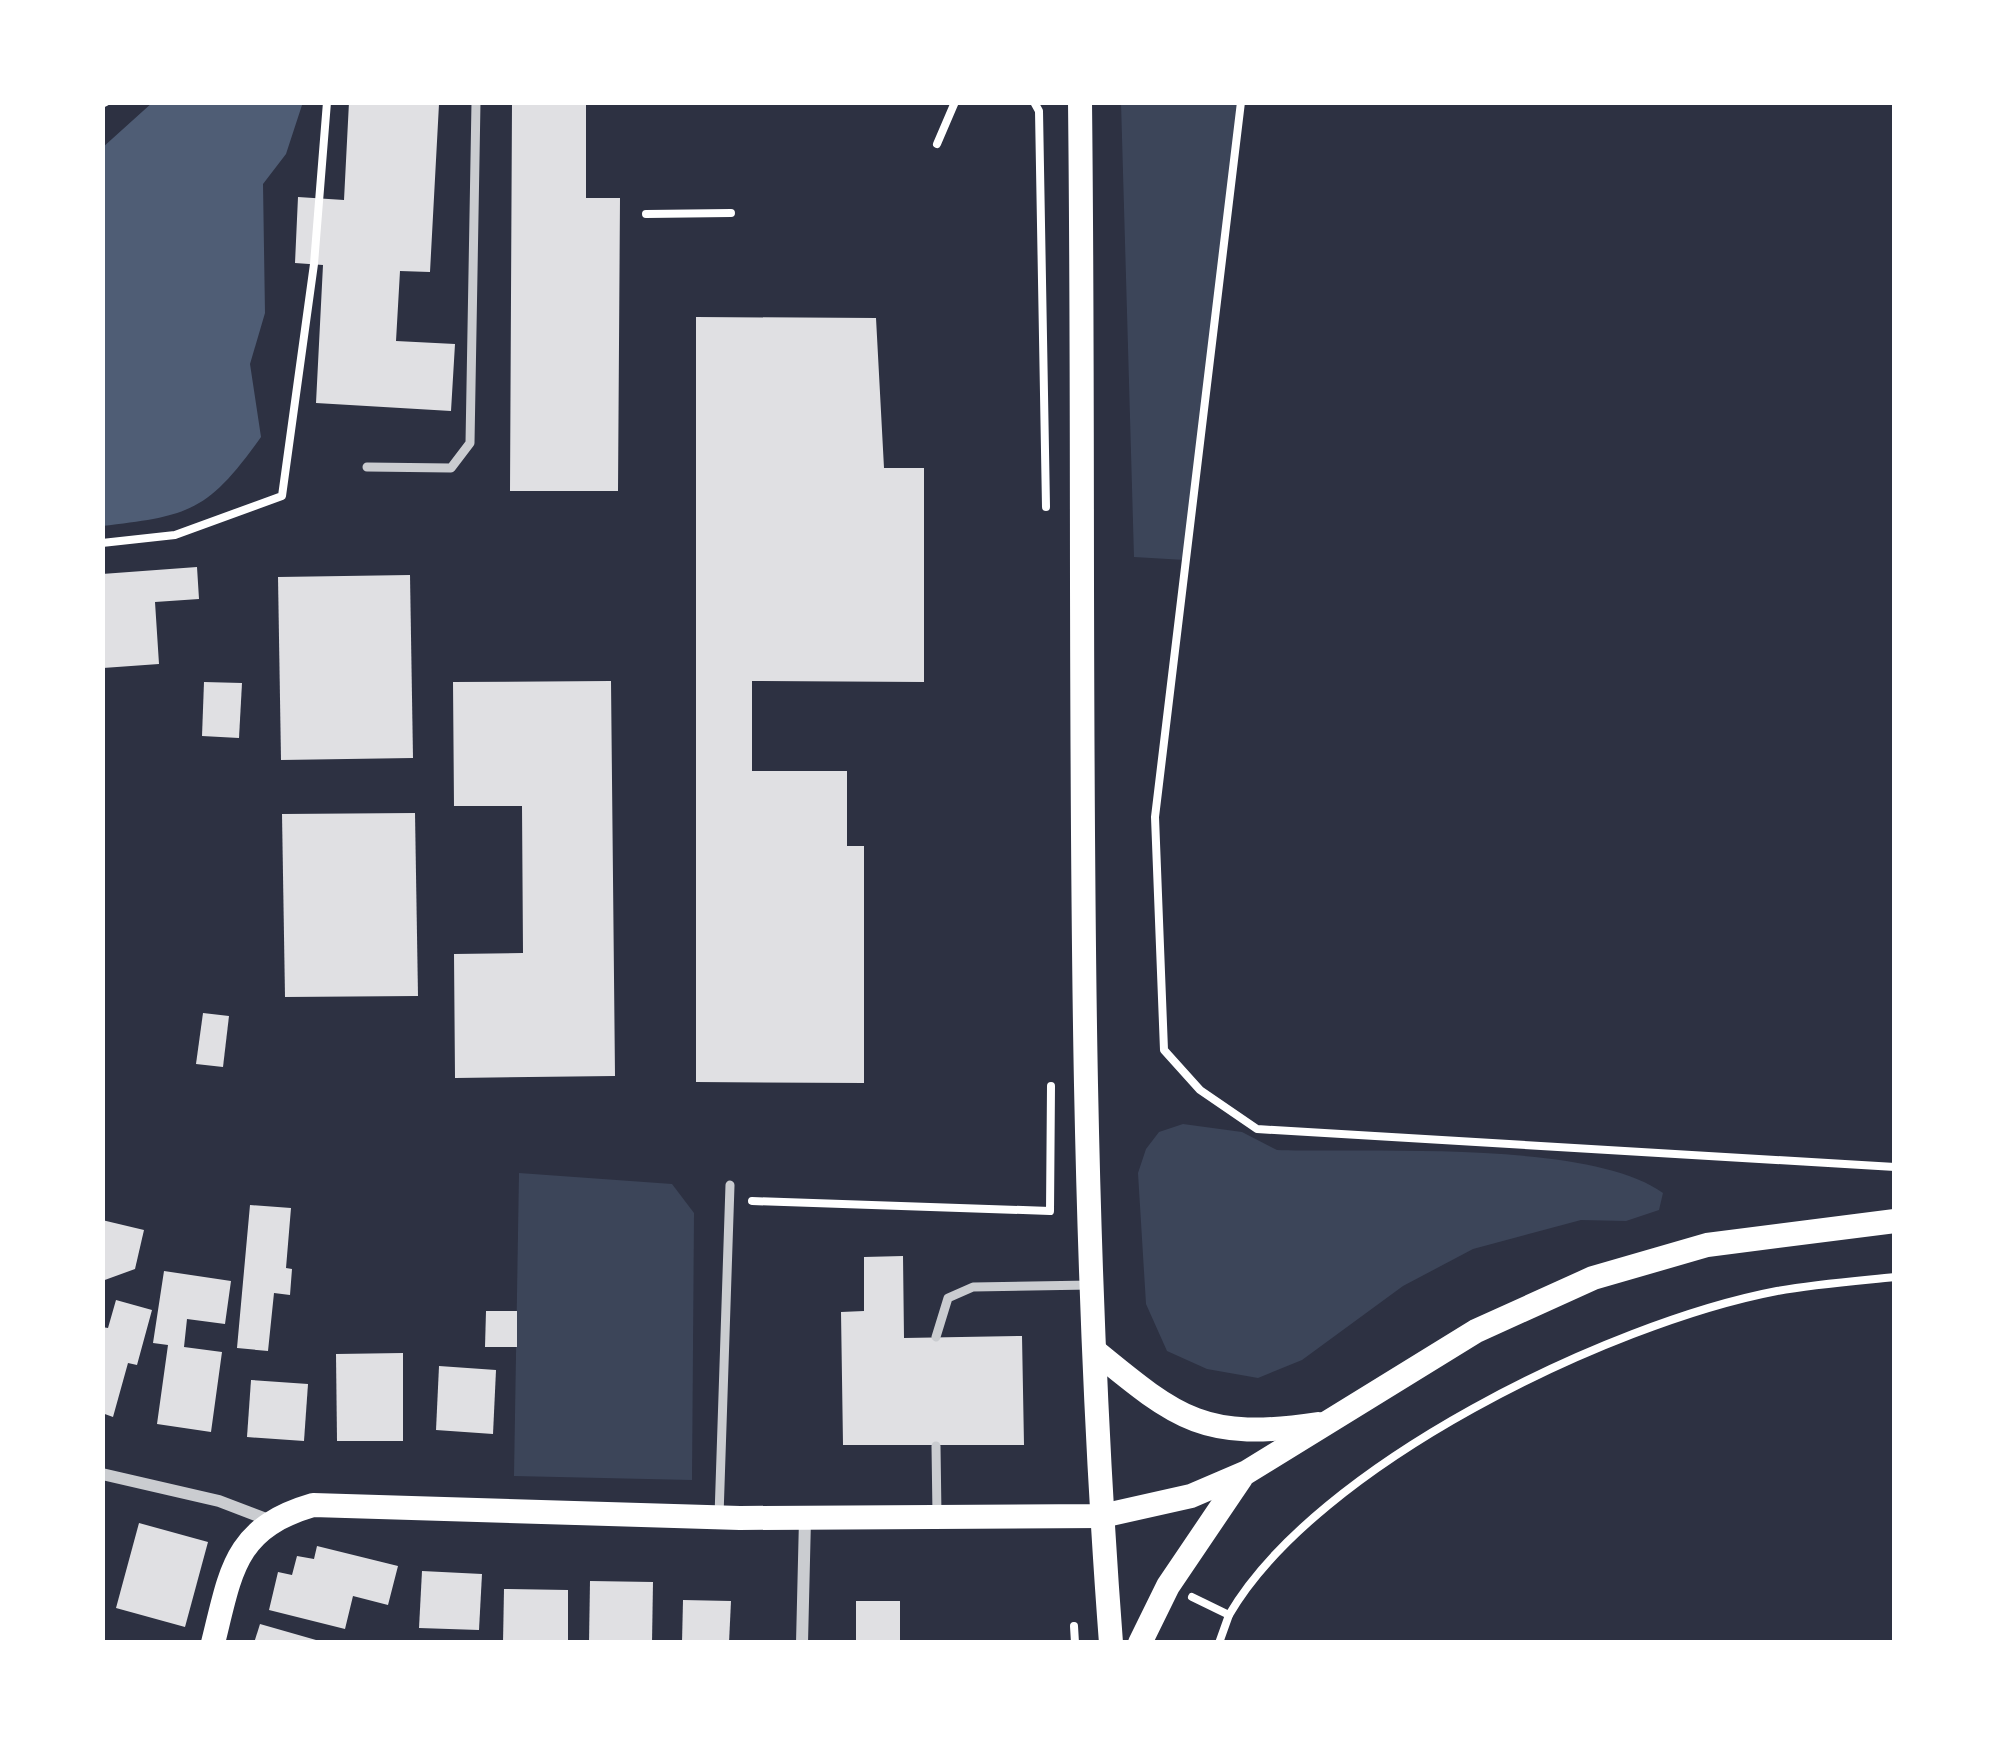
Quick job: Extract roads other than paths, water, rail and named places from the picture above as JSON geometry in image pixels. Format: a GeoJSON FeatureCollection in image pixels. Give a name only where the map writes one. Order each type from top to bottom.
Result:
{"type":"FeatureCollection","features":[{"type":"Feature","properties":{"kind":"main road"},"geometry":{"type":"LineString","coordinates":[[1080,102],[1093,1286],[1111,1643]]}},
{"type":"Feature","properties":{"kind":"main road"},"geometry":{"type":"LineString","coordinates":[[213,1643],[238,1558],[249,1537],[269,1520],[313,1505],[719,1517],[1102,1516],[1191,1496],[1246,1472],[1476,1331],[1593,1278],[1707,1245],[1895,1221]]}},
{"type":"Feature","properties":{"kind":"main road"},"geometry":{"type":"LineString","coordinates":[[1095,1351],[1157,1402],[1214,1428],[1250,1432],[1332,1422]]}},
{"type":"Feature","properties":{"kind":"main road"},"geometry":{"type":"LineString","coordinates":[[1140,1643],[1199,1536],[1246,1472]]}},
{"type":"Feature","properties":{"kind":"street"},"geometry":{"type":"LineString","coordinates":[[102,1474],[219,1501],[269,1520]]}},
{"type":"Feature","properties":{"kind":"street"},"geometry":{"type":"LineString","coordinates":[[802,1643],[805,1517]]}},
{"type":"Feature","properties":{"kind":"lane"},"geometry":{"type":"LineString","coordinates":[[368,467],[451,468],[470,442],[476,102]]}},
{"type":"Feature","properties":{"kind":"lane"},"geometry":{"type":"LineString","coordinates":[[719,1517],[730,1185]]}},
{"type":"Feature","properties":{"kind":"lane"},"geometry":{"type":"LineString","coordinates":[[936,1337],[948,1298],[973,1287],[1093,1286]]}},
{"type":"Feature","properties":{"kind":"lane"},"geometry":{"type":"LineString","coordinates":[[936,1446],[938,1520]]}}]}
